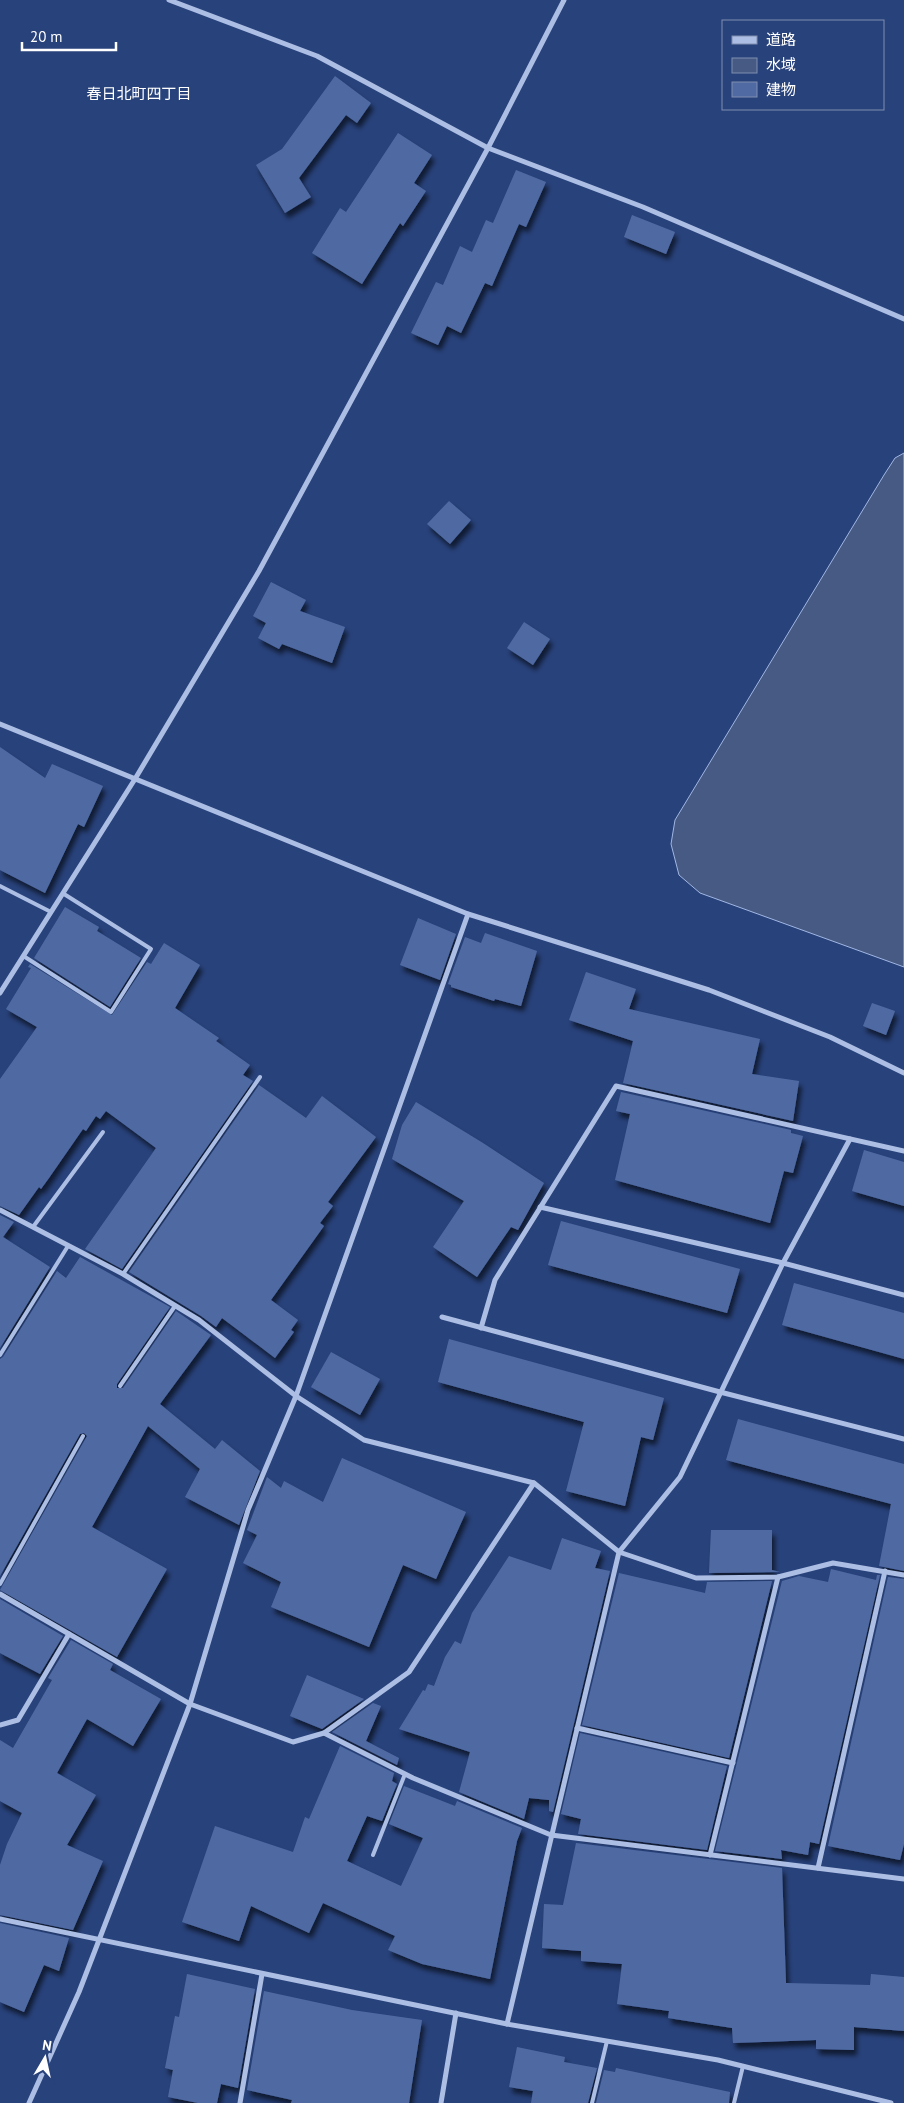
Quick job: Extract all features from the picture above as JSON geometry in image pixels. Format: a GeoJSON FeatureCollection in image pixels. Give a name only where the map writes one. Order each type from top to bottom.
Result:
{"type":"FeatureCollection","features":[{"type":"Feature","properties":{"kind":"street"},"geometry":{"type":"LineString","coordinates":[[169,0],[317,56],[488,148],[643,207],[904,319]]}},
{"type":"Feature","properties":{"kind":"street"},"geometry":{"type":"LineString","coordinates":[[0,993],[25,957],[51,912],[135,779],[259,571],[488,148],[564,0]]}},
{"type":"Feature","properties":{"kind":"street"},"geometry":{"type":"LineString","coordinates":[[0,724],[468,914],[709,990],[830,1037],[904,1073]]}},
{"type":"Feature","properties":{"kind":"street"},"geometry":{"type":"LineString","coordinates":[[29,2103],[79,1992],[98,1938],[190,1704],[248,1510],[296,1396],[468,914]]}},
{"type":"Feature","properties":{"kind":"street"},"geometry":{"type":"LineString","coordinates":[[480,1328],[495,1280],[616,1086],[904,1151]]}},
{"type":"Feature","properties":{"kind":"street"},"geometry":{"type":"LineString","coordinates":[[507,2024],[619,1552],[680,1477],[783,1263],[850,1139]]}},
{"type":"Feature","properties":{"kind":"street"},"geometry":{"type":"LineString","coordinates":[[540,1207],[783,1263],[904,1295]]}},
{"type":"Feature","properties":{"kind":"street"},"geometry":{"type":"LineString","coordinates":[[0,1210],[123,1274],[199,1320],[296,1396],[364,1440],[534,1483],[619,1552],[696,1578],[778,1577],[833,1563],[904,1575]]}},
{"type":"Feature","properties":{"kind":"street"},"geometry":{"type":"LineString","coordinates":[[442,1317],[720,1392],[904,1439]]}},
{"type":"Feature","properties":{"kind":"street"},"geometry":{"type":"LineString","coordinates":[[0,1594],[190,1704],[293,1742],[324,1733],[409,1672],[534,1483]]}},
{"type":"Feature","properties":{"kind":"street"},"geometry":{"type":"LineString","coordinates":[[818,1868],[885,1571]]}},
{"type":"Feature","properties":{"kind":"street"},"geometry":{"type":"LineString","coordinates":[[710,1855],[778,1577]]}},
{"type":"Feature","properties":{"kind":"street"},"geometry":{"type":"LineString","coordinates":[[0,1725],[18,1720],[69,1634]]}},
{"type":"Feature","properties":{"kind":"street"},"geometry":{"type":"LineString","coordinates":[[577,1728],[733,1763]]}},
{"type":"Feature","properties":{"kind":"street"},"geometry":{"type":"LineString","coordinates":[[324,1733],[405,1774],[551,1835],[904,1879]]}},
{"type":"Feature","properties":{"kind":"street"},"geometry":{"type":"LineString","coordinates":[[0,1919],[507,2024],[743,2066],[891,2103]]}},
{"type":"Feature","properties":{"kind":"street"},"geometry":{"type":"LineString","coordinates":[[240,2103],[262,1974]]}},
{"type":"Feature","properties":{"kind":"street"},"geometry":{"type":"LineString","coordinates":[[441,2103],[456,2013]]}},
{"type":"Feature","properties":{"kind":"lane"},"geometry":{"type":"LineString","coordinates":[[0,886],[51,912]]}},
{"type":"Feature","properties":{"kind":"lane"},"geometry":{"type":"LineString","coordinates":[[25,957],[111,1012],[151,949],[64,894]]}},
{"type":"Feature","properties":{"kind":"lane"},"geometry":{"type":"LineString","coordinates":[[123,1274],[260,1077]]}},
{"type":"Feature","properties":{"kind":"lane"},"geometry":{"type":"LineString","coordinates":[[33,1227],[102,1132]]}},
{"type":"Feature","properties":{"kind":"lane"},"geometry":{"type":"LineString","coordinates":[[0,1355],[68,1246]]}},
{"type":"Feature","properties":{"kind":"lane"},"geometry":{"type":"LineString","coordinates":[[120,1386],[175,1306]]}},
{"type":"Feature","properties":{"kind":"lane"},"geometry":{"type":"LineString","coordinates":[[0,1584],[83,1436]]}},
{"type":"Feature","properties":{"kind":"lane"},"geometry":{"type":"LineString","coordinates":[[373,1855],[405,1774]]}},
{"type":"Feature","properties":{"kind":"lane"},"geometry":{"type":"LineString","coordinates":[[592,2103],[607,2041]]}},
{"type":"Feature","properties":{"kind":"lane"},"geometry":{"type":"LineString","coordinates":[[734,2103],[743,2066]]}},
{"type":"Feature","properties":{"kind":"water"},"geometry":{"type":"Polygon","coordinates":[[[904,453],[904,967],[700,893],[679,875],[671,844],[675,820],[884,475],[895,458],[904,453]]]}},
{"type":"Feature","properties":{"kind":"building"},"geometry":{"type":"Polygon","coordinates":[[[335,76],[371,103],[357,123],[346,115],[299,178],[311,197],[285,213],[256,165],[282,149],[335,76]]]}},
{"type":"Feature","properties":{"kind":"building"},"geometry":{"type":"Polygon","coordinates":[[[398,133],[432,155],[414,183],[426,191],[403,226],[400,223],[362,284],[312,253],[340,208],[346,212],[398,133]]]}},
{"type":"Feature","properties":{"kind":"building"},"geometry":{"type":"Polygon","coordinates":[[[516,170],[546,182],[526,227],[519,224],[492,286],[485,283],[461,333],[447,326],[438,345],[411,333],[436,282],[443,285],[460,246],[472,252],[486,220],[493,223],[516,170]]]}},
{"type":"Feature","properties":{"kind":"building"},"geometry":{"type":"Polygon","coordinates":[[[632,215],[675,232],[666,254],[624,237],[632,215]]]}},
{"type":"Feature","properties":{"kind":"building"},"geometry":{"type":"Polygon","coordinates":[[[449,501],[471,520],[450,544],[427,524],[449,501]]]}},
{"type":"Feature","properties":{"kind":"building"},"geometry":{"type":"Polygon","coordinates":[[[271,582],[306,600],[300,611],[345,627],[332,663],[282,644],[279,649],[258,638],[266,623],[253,616],[271,582]]]}},
{"type":"Feature","properties":{"kind":"building"},"geometry":{"type":"Polygon","coordinates":[[[524,622],[550,639],[533,665],[507,648],[524,622]]]}},
{"type":"Feature","properties":{"kind":"building"},"geometry":{"type":"Polygon","coordinates":[[[0,747],[45,778],[52,764],[103,786],[84,827],[78,824],[45,893],[0,870],[0,747]]]}},
{"type":"Feature","properties":{"kind":"building"},"geometry":{"type":"Polygon","coordinates":[[[65,907],[99,927],[97,931],[141,958],[110,1007],[34,958],[65,907]]]}},
{"type":"Feature","properties":{"kind":"building"},"geometry":{"type":"Polygon","coordinates":[[[418,918],[456,934],[440,980],[400,965],[418,918]]]}},
{"type":"Feature","properties":{"kind":"building"},"geometry":{"type":"Polygon","coordinates":[[[485,933],[537,951],[521,1006],[495,999],[494,1001],[451,987],[448,984],[465,937],[481,943],[485,933]]]}},
{"type":"Feature","properties":{"kind":"building"},"geometry":{"type":"Polygon","coordinates":[[[164,943],[200,965],[175,1008],[219,1038],[216,1041],[250,1065],[243,1075],[253,1081],[122,1269],[85,1249],[156,1148],[106,1111],[100,1119],[96,1116],[86,1131],[83,1129],[41,1189],[39,1187],[19,1215],[0,1206],[0,1079],[37,1027],[6,1009],[31,968],[28,967],[30,964],[112,1015],[147,962],[151,964],[164,943]]]}},
{"type":"Feature","properties":{"kind":"building"},"geometry":{"type":"Polygon","coordinates":[[[586,972],[636,989],[629,1009],[760,1039],[752,1074],[799,1081],[793,1121],[623,1083],[633,1041],[569,1020],[586,972]]]}},
{"type":"Feature","properties":{"kind":"building"},"geometry":{"type":"Polygon","coordinates":[[[872,1003],[895,1011],[886,1035],[863,1026],[872,1003]]]}},
{"type":"Feature","properties":{"kind":"building"},"geometry":{"type":"Polygon","coordinates":[[[259,1085],[306,1118],[322,1096],[376,1137],[328,1202],[333,1206],[320,1223],[324,1226],[271,1300],[298,1320],[291,1330],[294,1332],[275,1358],[222,1318],[216,1327],[129,1272],[259,1085]]]}},
{"type":"Feature","properties":{"kind":"building"},"geometry":{"type":"Polygon","coordinates":[[[621,1092],[791,1130],[791,1133],[803,1136],[793,1173],[784,1171],[770,1223],[615,1180],[630,1114],[616,1111],[621,1092]]]}},
{"type":"Feature","properties":{"kind":"building"},"geometry":{"type":"Polygon","coordinates":[[[416,1102],[544,1183],[518,1230],[511,1227],[477,1277],[433,1247],[464,1201],[392,1159],[402,1125],[416,1102]]]}},
{"type":"Feature","properties":{"kind":"building"},"geometry":{"type":"Polygon","coordinates":[[[864,1150],[904,1162],[904,1206],[852,1191],[864,1150]]]}},
{"type":"Feature","properties":{"kind":"building"},"geometry":{"type":"Polygon","coordinates":[[[0,1215],[14,1222],[3,1237],[50,1267],[0,1348],[0,1215]]]}},
{"type":"Feature","properties":{"kind":"building"},"geometry":{"type":"Polygon","coordinates":[[[561,1221],[740,1269],[727,1313],[548,1265],[561,1221]]]}},
{"type":"Feature","properties":{"kind":"building"},"geometry":{"type":"Polygon","coordinates":[[[80,1257],[170,1307],[117,1384],[117,1388],[123,1388],[176,1311],[211,1335],[160,1404],[215,1449],[222,1440],[260,1471],[239,1525],[185,1497],[200,1469],[148,1426],[92,1527],[167,1569],[117,1657],[0,1590],[87,1436],[84,1433],[80,1434],[0,1576],[0,1359],[57,1271],[66,1278],[80,1257]]]}},
{"type":"Feature","properties":{"kind":"building"},"geometry":{"type":"Polygon","coordinates":[[[794,1283],[904,1313],[904,1359],[782,1325],[794,1283]]]}},
{"type":"Feature","properties":{"kind":"building"},"geometry":{"type":"Polygon","coordinates":[[[449,1339],[664,1398],[653,1440],[641,1437],[625,1506],[566,1491],[584,1422],[438,1382],[449,1339]]]}},
{"type":"Feature","properties":{"kind":"building"},"geometry":{"type":"Polygon","coordinates":[[[331,1352],[380,1379],[360,1415],[311,1387],[331,1352]]]}},
{"type":"Feature","properties":{"kind":"building"},"geometry":{"type":"Polygon","coordinates":[[[738,1419],[904,1464],[904,1571],[879,1566],[891,1504],[726,1460],[738,1419]]]}},
{"type":"Feature","properties":{"kind":"building"},"geometry":{"type":"Polygon","coordinates":[[[342,1458],[466,1512],[436,1579],[403,1565],[369,1647],[271,1607],[281,1582],[243,1563],[257,1535],[247,1530],[267,1477],[281,1488],[284,1481],[323,1502],[342,1458]]]}},
{"type":"Feature","properties":{"kind":"building"},"geometry":{"type":"Polygon","coordinates":[[[711,1530],[772,1530],[772,1570],[780,1572],[709,1573],[711,1530]]]}},
{"type":"Feature","properties":{"kind":"building"},"geometry":{"type":"Polygon","coordinates":[[[562,1538],[601,1551],[595,1568],[610,1571],[553,1812],[549,1811],[549,1800],[529,1798],[524,1819],[459,1792],[470,1752],[399,1729],[423,1690],[425,1691],[428,1684],[434,1686],[445,1657],[455,1641],[461,1644],[472,1613],[509,1556],[551,1570],[562,1538]]]}},
{"type":"Feature","properties":{"kind":"building"},"geometry":{"type":"Polygon","coordinates":[[[831,1569],[876,1580],[877,1575],[880,1575],[819,1844],[810,1842],[808,1855],[781,1850],[782,1859],[715,1851],[782,1581],[799,1576],[828,1582],[831,1569]]]}},
{"type":"Feature","properties":{"kind":"building"},"geometry":{"type":"Polygon","coordinates":[[[619,1573],[705,1593],[707,1582],[772,1581],[729,1758],[582,1725],[619,1573]]]}},
{"type":"Feature","properties":{"kind":"building"},"geometry":{"type":"Polygon","coordinates":[[[888,1577],[904,1579],[904,1844],[900,1860],[828,1846],[888,1577]]]}},
{"type":"Feature","properties":{"kind":"building"},"geometry":{"type":"Polygon","coordinates":[[[0,1599],[63,1636],[40,1674],[0,1653],[0,1599]]]}},
{"type":"Feature","properties":{"kind":"building"},"geometry":{"type":"Polygon","coordinates":[[[71,1640],[113,1664],[110,1670],[161,1699],[133,1746],[87,1719],[57,1773],[96,1795],[67,1845],[103,1861],[73,1930],[0,1915],[0,1865],[7,1844],[22,1813],[0,1801],[0,1740],[13,1748],[52,1680],[48,1678],[71,1640]]]}},
{"type":"Feature","properties":{"kind":"building"},"geometry":{"type":"Polygon","coordinates":[[[307,1675],[364,1699],[322,1729],[290,1716],[307,1675]]]}},
{"type":"Feature","properties":{"kind":"building"},"geometry":{"type":"Polygon","coordinates":[[[373,1703],[381,1706],[366,1741],[399,1758],[397,1765],[332,1732],[373,1703]]]}},
{"type":"Feature","properties":{"kind":"building"},"geometry":{"type":"Polygon","coordinates":[[[580,1733],[727,1766],[707,1850],[578,1834],[581,1819],[561,1814],[580,1733]]]}},
{"type":"Feature","properties":{"kind":"building"},"geometry":{"type":"Polygon","coordinates":[[[340,1746],[394,1773],[392,1781],[397,1784],[382,1821],[367,1816],[347,1861],[401,1886],[423,1838],[389,1824],[404,1786],[455,1806],[457,1801],[522,1828],[517,1841],[490,1979],[422,1964],[388,1950],[395,1936],[323,1903],[309,1933],[251,1906],[239,1941],[182,1922],[215,1826],[293,1852],[305,1817],[309,1819],[340,1746]]]}},
{"type":"Feature","properties":{"kind":"building"},"geometry":{"type":"Polygon","coordinates":[[[576,1843],[782,1868],[786,1983],[870,1985],[871,1974],[904,1977],[904,2031],[854,2027],[854,2050],[816,2049],[816,2040],[733,2043],[732,2028],[668,2018],[669,2011],[617,2004],[622,1964],[581,1961],[581,1951],[542,1948],[544,1904],[563,1905],[576,1843]]]}},
{"type":"Feature","properties":{"kind":"building"},"geometry":{"type":"Polygon","coordinates":[[[0,1923],[69,1938],[59,1971],[44,1965],[24,2012],[0,2002],[0,1923]]]}},
{"type":"Feature","properties":{"kind":"building"},"geometry":{"type":"Polygon","coordinates":[[[187,1974],[255,1989],[238,2088],[221,2084],[217,2103],[198,2103],[168,2097],[173,2070],[165,2068],[175,2016],[179,2017],[187,1974]]]}},
{"type":"Feature","properties":{"kind":"building"},"geometry":{"type":"Polygon","coordinates":[[[264,1991],[352,2010],[422,2020],[409,2103],[291,2103],[292,2100],[247,2090],[264,1991]]]}},
{"type":"Feature","properties":{"kind":"building"},"geometry":{"type":"Polygon","coordinates":[[[517,2047],[565,2057],[564,2062],[597,2068],[588,2103],[531,2103],[533,2091],[509,2087],[517,2047]]]}},
{"type":"Feature","properties":{"kind":"building"},"geometry":{"type":"Polygon","coordinates":[[[616,2068],[730,2092],[729,2103],[596,2103],[604,2070],[615,2072],[616,2068]]]}},
{"type":"Feature","properties":{"kind":"district","name":"春日北町四丁目"},"geometry":{"type":"Point","coordinates":[139,94]}}]}
